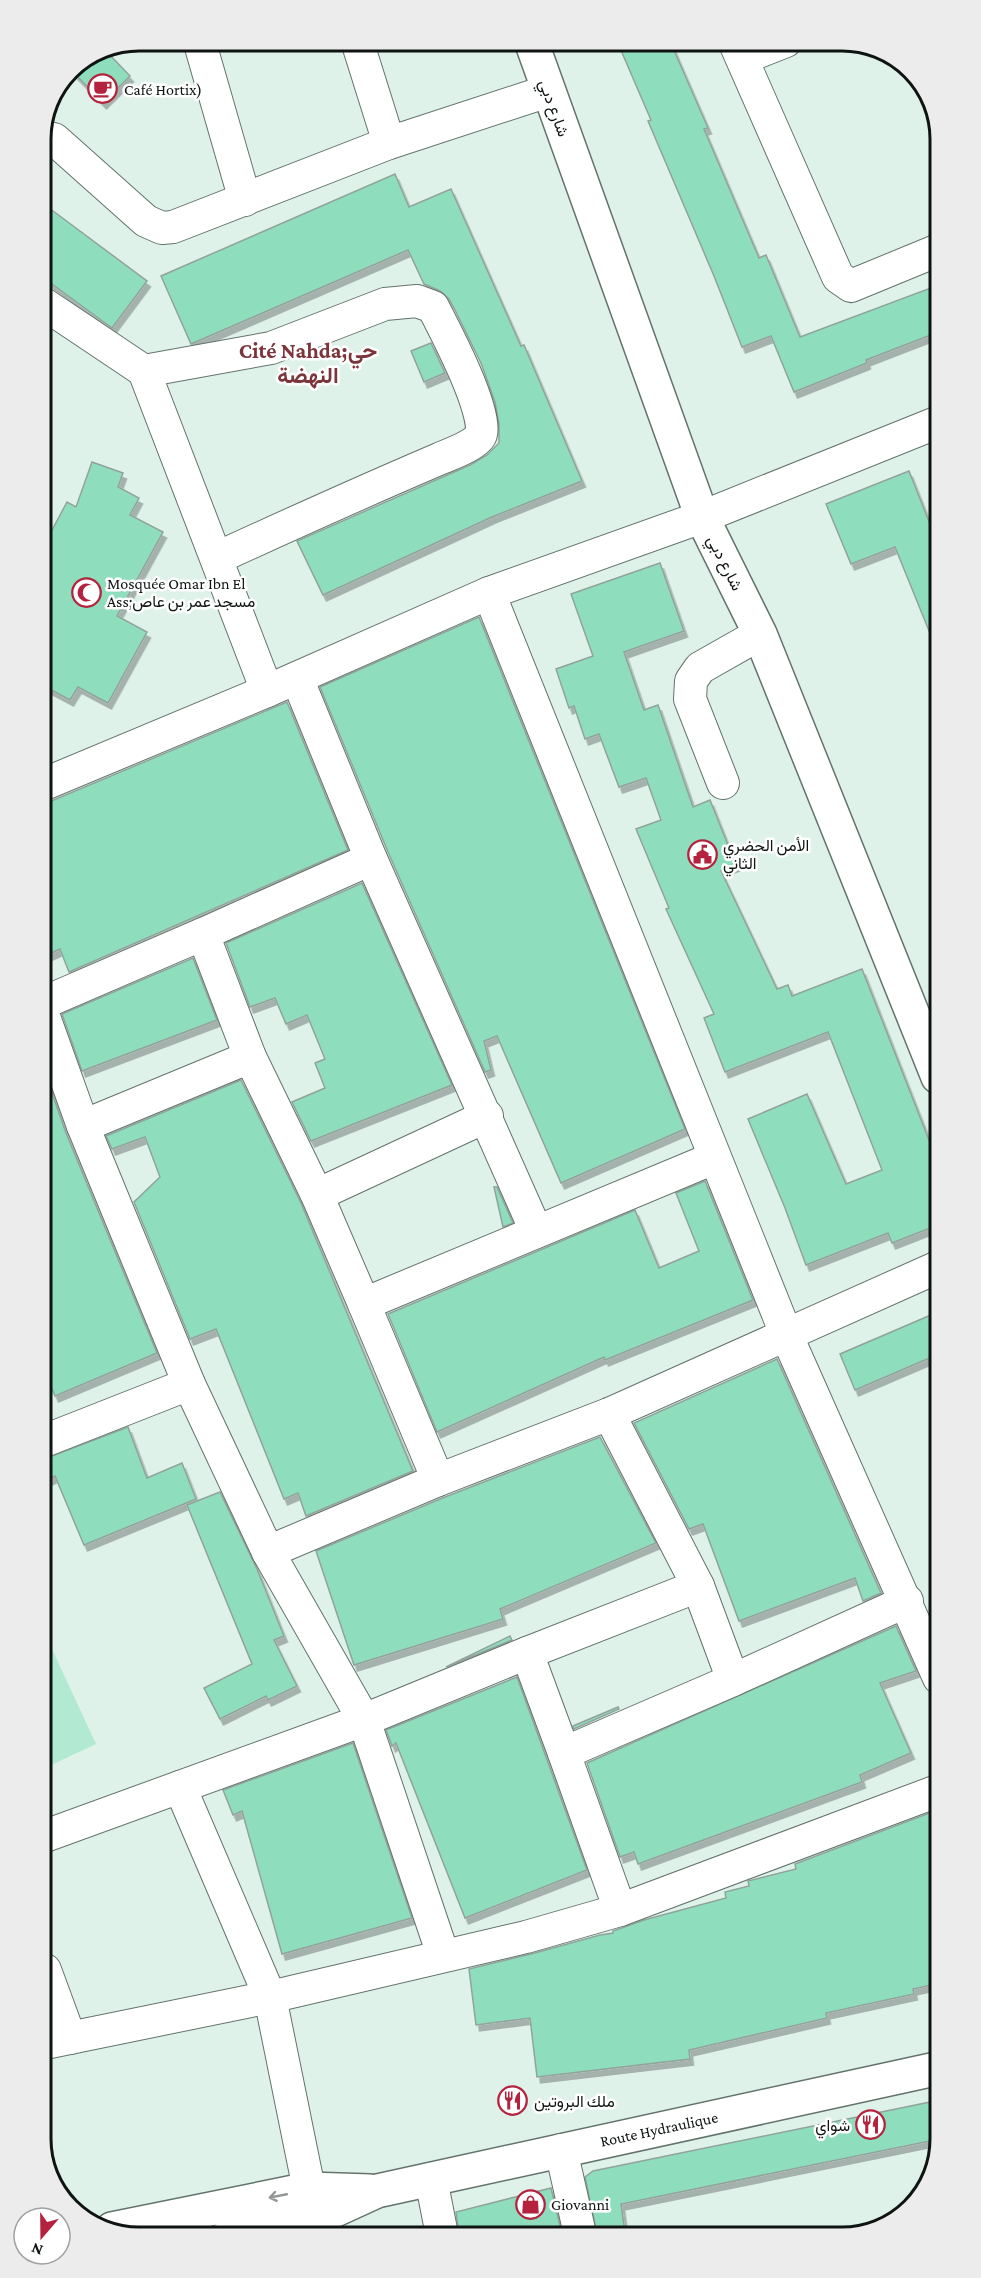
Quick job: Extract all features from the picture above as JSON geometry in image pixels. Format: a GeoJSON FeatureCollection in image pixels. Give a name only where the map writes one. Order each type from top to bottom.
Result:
{"type":"FeatureCollection","features":[{"type":"Feature","properties":{"kind":"main road","name":"شارع دبي"},"geometry":{"type":"LineString","coordinates":[[534,51],[702,517],[760,634],[930,1057]]}},
{"type":"Feature","properties":{"kind":"main road","name":"Route Hydraulique"},"geometry":{"type":"LineString","coordinates":[[316,2214],[377,2191],[930,2070]]}},
{"type":"Feature","properties":{"kind":"main road"},"geometry":{"type":"LineString","coordinates":[[139,2227],[316,2214]]}},
{"type":"Feature","properties":{"kind":"main road"},"geometry":{"type":"LineString","coordinates":[[266,2227],[316,2214]]}},
{"type":"Feature","properties":{"kind":"street"},"geometry":{"type":"LineString","coordinates":[[202,51],[245,200]]}},
{"type":"Feature","properties":{"kind":"street"},"geometry":{"type":"LineString","coordinates":[[360,51],[389,143]]}},
{"type":"Feature","properties":{"kind":"street"},"geometry":{"type":"LineString","coordinates":[[739,51],[838,277],[851,286],[930,253]]}},
{"type":"Feature","properties":{"kind":"street"},"geometry":{"type":"LineString","coordinates":[[51,138],[146,221],[162,228],[173,227],[389,143],[548,91]]}},
{"type":"Feature","properties":{"kind":"street"},"geometry":{"type":"LineString","coordinates":[[144,371],[271,348],[385,304],[417,301],[434,307],[471,390],[481,418],[480,438],[459,451],[342,500],[217,558]]}},
{"type":"Feature","properties":{"kind":"street"},"geometry":{"type":"LineString","coordinates":[[51,310],[144,371],[267,691]]}},
{"type":"Feature","properties":{"kind":"street"},"geometry":{"type":"LineString","coordinates":[[51,780],[267,691],[489,593],[702,517],[930,425]]}},
{"type":"Feature","properties":{"kind":"street"},"geometry":{"type":"LineString","coordinates":[[489,593],[786,1334],[930,1657]]}},
{"type":"Feature","properties":{"kind":"street"},"geometry":{"type":"LineString","coordinates":[[723,783],[690,699],[691,681],[700,668],[760,634]]}},
{"type":"Feature","properties":{"kind":"street"},"geometry":{"type":"LineString","coordinates":[[297,678],[371,859],[487,1116],[536,1231]]}},
{"type":"Feature","properties":{"kind":"street"},"geometry":{"type":"LineString","coordinates":[[51,1000],[371,859]]}},
{"type":"Feature","properties":{"kind":"street"},"geometry":{"type":"LineString","coordinates":[[204,933],[250,1057],[317,1195],[438,1480]]}},
{"type":"Feature","properties":{"kind":"street"},"geometry":{"type":"LineString","coordinates":[[51,1036],[83,1126],[189,1383],[268,1552],[364,1720],[444,1955]]}},
{"type":"Feature","properties":{"kind":"street"},"geometry":{"type":"LineString","coordinates":[[83,1126],[250,1057]]}},
{"type":"Feature","properties":{"kind":"street"},"geometry":{"type":"LineString","coordinates":[[317,1195],[487,1116]]}},
{"type":"Feature","properties":{"kind":"street"},"geometry":{"type":"LineString","coordinates":[[364,1304],[714,1158]]}},
{"type":"Feature","properties":{"kind":"street"},"geometry":{"type":"LineString","coordinates":[[268,1552],[438,1480],[609,1413],[930,1271]]}},
{"type":"Feature","properties":{"kind":"street"},"geometry":{"type":"LineString","coordinates":[[51,1438],[189,1383]]}},
{"type":"Feature","properties":{"kind":"street"},"geometry":{"type":"LineString","coordinates":[[609,1413],[698,1587],[733,1680]]}},
{"type":"Feature","properties":{"kind":"street"},"geometry":{"type":"LineString","coordinates":[[51,1834],[364,1720],[527,1653],[698,1587]]}},
{"type":"Feature","properties":{"kind":"street"},"geometry":{"type":"LineString","coordinates":[[564,1753],[907,1602]]}},
{"type":"Feature","properties":{"kind":"street"},"geometry":{"type":"LineString","coordinates":[[527,1653],[620,1910]]}},
{"type":"Feature","properties":{"kind":"street"},"geometry":{"type":"LineString","coordinates":[[180,1787],[270,1997],[316,2214]]}},
{"type":"Feature","properties":{"kind":"street"},"geometry":{"type":"LineString","coordinates":[[51,2005],[57,2040],[270,1997],[526,1936],[620,1910],[930,1794]]}},
{"type":"Feature","properties":{"kind":"street"},"geometry":{"type":"LineString","coordinates":[[561,2151],[578,2227]]}},
{"type":"Feature","properties":{"kind":"street"},"geometry":{"type":"LineString","coordinates":[[431,2179],[440,2227]]}},
{"type":"Feature","properties":{"kind":"green space"},"geometry":{"type":"Polygon","coordinates":[[[51,1647],[96,1744],[51,1765],[51,1647]]]}},
{"type":"Feature","properties":{"kind":"building"},"geometry":{"type":"Polygon","coordinates":[[[621,51],[674,51],[708,128],[704,129],[759,258],[766,255],[800,337],[930,288],[930,335],[866,360],[867,363],[794,392],[771,336],[742,347],[648,121],[651,120],[621,51]]]}},
{"type":"Feature","properties":{"kind":"building","name":"Café Hortix)"},"geometry":{"type":"Polygon","coordinates":[[[111,56],[130,76],[103,103],[77,77],[95,63],[111,56]]]}},
{"type":"Feature","properties":{"kind":"building"},"geometry":{"type":"Polygon","coordinates":[[[395,174],[409,207],[451,189],[521,346],[524,345],[582,481],[492,517],[323,595],[297,541],[470,465],[487,455],[499,443],[499,424],[495,402],[481,363],[455,310],[449,299],[440,291],[424,284],[408,250],[191,344],[161,276],[395,174]]]}},
{"type":"Feature","properties":{"kind":"building"},"geometry":{"type":"Polygon","coordinates":[[[51,209],[147,281],[112,328],[51,283],[51,209]]]}},
{"type":"Feature","properties":{"kind":"building"},"geometry":{"type":"Polygon","coordinates":[[[431,343],[445,373],[424,382],[411,351],[431,343]]]}},
{"type":"Feature","properties":{"kind":"building","name":"Mosquée Omar Ibn El Ass;مسجد عمر بن عاص"},"geometry":{"type":"Polygon","coordinates":[[[92,462],[123,473],[118,487],[139,498],[130,515],[163,532],[117,616],[147,632],[108,703],[78,687],[70,700],[51,690],[51,532],[67,502],[76,507],[92,462]]]}},
{"type":"Feature","properties":{"kind":"building"},"geometry":{"type":"Polygon","coordinates":[[[909,471],[930,524],[930,633],[895,547],[851,564],[826,504],[909,471]]]}},
{"type":"Feature","properties":{"kind":"building"},"geometry":{"type":"Polygon","coordinates":[[[660,563],[684,631],[624,652],[644,710],[658,705],[693,807],[710,800],[736,865],[721,871],[777,989],[788,985],[792,996],[862,969],[930,1143],[930,1228],[892,1243],[888,1233],[806,1265],[748,1119],[807,1094],[846,1184],[882,1170],[828,1032],[725,1072],[704,1018],[714,1014],[666,909],[669,908],[636,829],[661,820],[646,778],[619,787],[599,734],[585,739],[574,706],[569,708],[556,669],[593,656],[571,594],[660,563]]]}},
{"type":"Feature","properties":{"kind":"building"},"geometry":{"type":"Polygon","coordinates":[[[479,617],[685,1129],[561,1183],[497,1036],[484,1041],[491,1070],[485,1072],[388,852],[320,687],[479,617]]]}},
{"type":"Feature","properties":{"kind":"building"},"geometry":{"type":"Polygon","coordinates":[[[287,702],[348,850],[69,972],[60,949],[51,953],[51,801],[287,702]]]}},
{"type":"Feature","properties":{"kind":"building"},"geometry":{"type":"Polygon","coordinates":[[[362,883],[452,1085],[311,1141],[292,1102],[325,1088],[315,1063],[325,1059],[307,1015],[286,1024],[275,998],[250,1007],[226,943],[362,883]]]}},
{"type":"Feature","properties":{"kind":"building"},"geometry":{"type":"Polygon","coordinates":[[[193,958],[217,1020],[82,1071],[62,1014],[193,958]]]}},
{"type":"Feature","properties":{"kind":"building"},"geometry":{"type":"Polygon","coordinates":[[[241,1080],[301,1203],[413,1471],[306,1516],[298,1493],[284,1499],[216,1329],[190,1339],[134,1202],[160,1177],[145,1137],[112,1149],[106,1136],[241,1080]]]}},
{"type":"Feature","properties":{"kind":"building"},"geometry":{"type":"Polygon","coordinates":[[[51,1090],[66,1133],[157,1353],[55,1396],[51,1386],[51,1090]]]}},
{"type":"Feature","properties":{"kind":"building"},"geometry":{"type":"Polygon","coordinates":[[[705,1181],[753,1300],[605,1360],[604,1357],[437,1432],[388,1314],[635,1210],[659,1268],[699,1251],[676,1193],[705,1181]]]}},
{"type":"Feature","properties":{"kind":"building"},"geometry":{"type":"Polygon","coordinates":[[[494,1187],[497,1187],[513,1223],[503,1227],[494,1187]]]}},
{"type":"Feature","properties":{"kind":"building"},"geometry":{"type":"Polygon","coordinates":[[[930,1315],[930,1358],[855,1390],[840,1354],[930,1315]]]}},
{"type":"Feature","properties":{"kind":"building"},"geometry":{"type":"Polygon","coordinates":[[[777,1359],[881,1593],[863,1601],[855,1578],[739,1621],[703,1524],[689,1529],[634,1423],[777,1359]]]}},
{"type":"Feature","properties":{"kind":"building"},"geometry":{"type":"Polygon","coordinates":[[[128,1427],[147,1478],[182,1463],[196,1499],[84,1545],[55,1476],[51,1478],[51,1456],[128,1427]]]}},
{"type":"Feature","properties":{"kind":"building"},"geometry":{"type":"Polygon","coordinates":[[[600,1437],[656,1543],[500,1609],[503,1619],[354,1665],[316,1551],[445,1497],[600,1437]]]}},
{"type":"Feature","properties":{"kind":"building"},"geometry":{"type":"Polygon","coordinates":[[[220,1492],[257,1569],[284,1636],[274,1640],[297,1686],[268,1700],[266,1696],[220,1719],[204,1688],[252,1664],[187,1505],[220,1492]]]}},
{"type":"Feature","properties":{"kind":"building"},"geometry":{"type":"Polygon","coordinates":[[[896,1626],[916,1671],[880,1683],[911,1753],[860,1775],[862,1782],[638,1864],[634,1852],[620,1857],[587,1763],[896,1626]]]}},
{"type":"Feature","properties":{"kind":"building"},"geometry":{"type":"Polygon","coordinates":[[[510,1636],[512,1640],[446,1667],[510,1636]]]}},
{"type":"Feature","properties":{"kind":"building"},"geometry":{"type":"Polygon","coordinates":[[[517,1677],[587,1870],[465,1918],[396,1743],[392,1746],[386,1730],[517,1677]]]}},
{"type":"Feature","properties":{"kind":"building"},"geometry":{"type":"Polygon","coordinates":[[[618,1707],[619,1709],[574,1729],[573,1726],[618,1707]]]}},
{"type":"Feature","properties":{"kind":"building"},"geometry":{"type":"Polygon","coordinates":[[[353,1743],[412,1918],[282,1954],[242,1811],[233,1815],[223,1790],[353,1743]]]}},
{"type":"Feature","properties":{"kind":"building"},"geometry":{"type":"Polygon","coordinates":[[[930,1813],[930,1985],[913,1989],[914,1994],[826,2013],[827,2018],[689,2050],[690,2059],[537,2077],[530,2018],[476,2025],[469,1969],[613,1933],[613,1931],[644,1920],[726,1898],[725,1892],[749,1886],[748,1881],[796,1869],[795,1864],[930,1813]]]}},
{"type":"Feature","properties":{"kind":"building"},"geometry":{"type":"Polygon","coordinates":[[[930,2102],[930,2141],[621,2204],[624,2227],[596,2227],[585,2177],[593,2171],[930,2102]]]}},
{"type":"Feature","properties":{"kind":"building"},"geometry":{"type":"Polygon","coordinates":[[[551,2188],[560,2227],[458,2227],[456,2212],[551,2188]]]}},
{"type":"Feature","properties":{"kind":"place","name":"Café Hortix)"},"geometry":{"type":"Point","coordinates":[103,89]}},
{"type":"Feature","properties":{"kind":"place","name":"Mosquée Omar Ibn El Ass;مسجد عمر بن عاص"},"geometry":{"type":"Point","coordinates":[86,592]}},
{"type":"Feature","properties":{"kind":"place","name":"الأمن الحضري الثاني"},"geometry":{"type":"Point","coordinates":[702,854]}},
{"type":"Feature","properties":{"kind":"place","name":"ملك البروتين"},"geometry":{"type":"Point","coordinates":[513,2101]}},
{"type":"Feature","properties":{"kind":"place","name":"شواي"},"geometry":{"type":"Point","coordinates":[871,2125]}},
{"type":"Feature","properties":{"kind":"place","name":"Giovanni"},"geometry":{"type":"Point","coordinates":[530,2204]}},
{"type":"Feature","properties":{"kind":"district","name":"Cité Nahda;حي النهضة"},"geometry":{"type":"Point","coordinates":[308,362]}}]}
